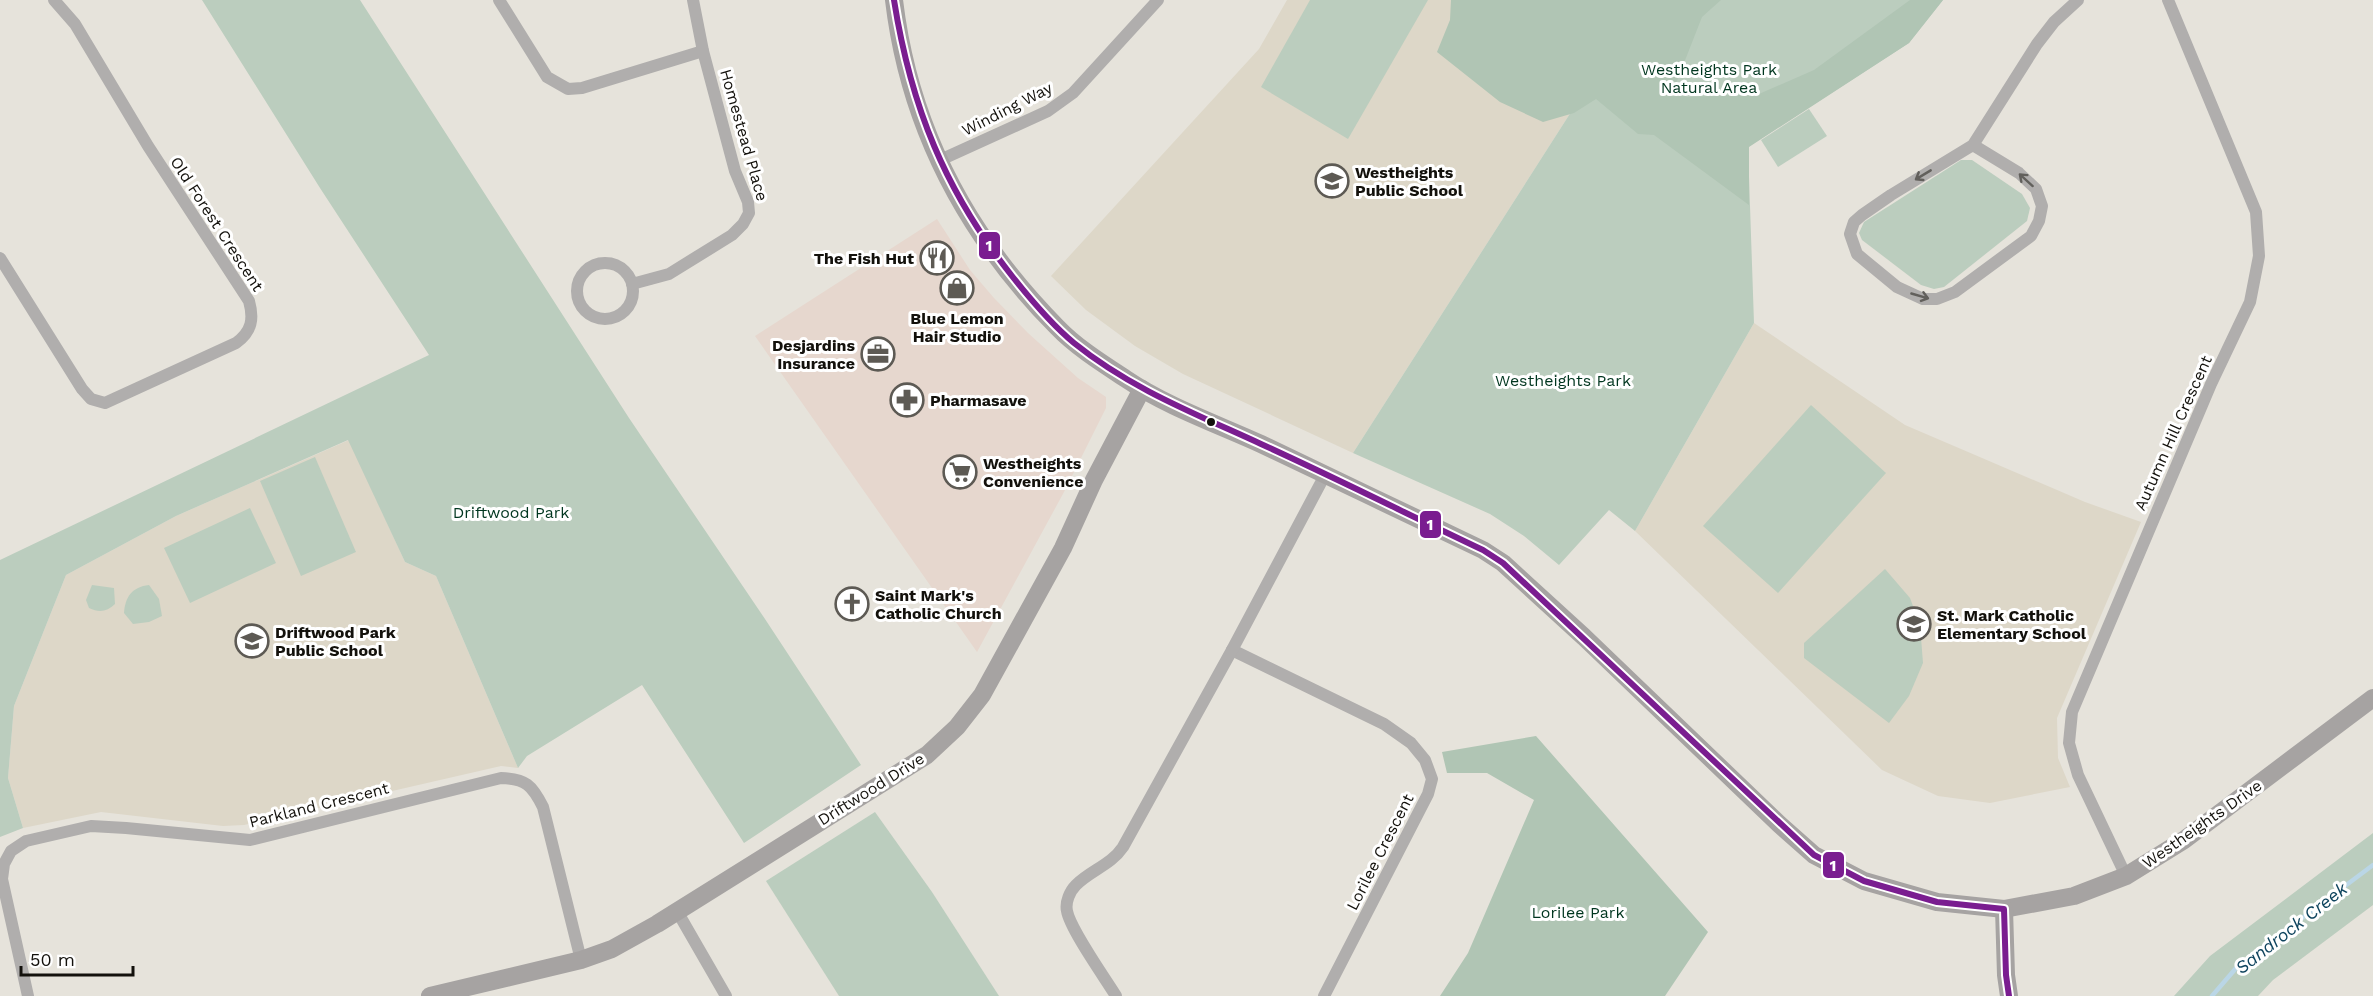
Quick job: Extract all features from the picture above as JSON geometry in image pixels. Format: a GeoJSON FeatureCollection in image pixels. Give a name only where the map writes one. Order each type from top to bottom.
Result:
{"type":"FeatureCollection","features":[{"type":"Feature","properties":{"kind":"street","name":"Old Forest Crescent"},"geometry":{"type":"LineString","coordinates":[[0,258],[82,389],[91,399],[105,403],[236,343],[250,329],[253,316],[249,301],[148,146],[75,24],[54,0]]}},
{"type":"Feature","properties":{"kind":"street"},"geometry":{"type":"LineString","coordinates":[[499,0],[547,77],[568,89],[582,88],[703,51]]}},
{"type":"Feature","properties":{"kind":"street","name":"Homestead Place"},"geometry":{"type":"LineString","coordinates":[[632,284],[669,274],[732,235],[743,224],[749,213],[748,202],[735,171],[703,51],[693,0]]}},
{"type":"Feature","properties":{"kind":"street","name":"Westheights Drive"},"geometry":{"type":"LineString","coordinates":[[894,0],[899,43],[914,99],[938,160],[968,216],[1020,286],[1058,329],[1142,389],[1483,550],[1503,563],[1814,855],[1864,881],[1937,902],[2004,909],[2074,896],[2126,876],[2184,840],[2373,698]]}},
{"type":"Feature","properties":{"kind":"street","name":"Winding Way"},"geometry":{"type":"LineString","coordinates":[[938,160],[1048,111],[1073,93],[1158,0]]}},
{"type":"Feature","properties":{"kind":"street"},"geometry":{"type":"LineString","coordinates":[[1974,145],[2019,173],[2036,189],[2042,206],[2039,221],[2031,236],[1955,292],[1938,299],[1923,299],[1897,287],[1857,254],[1850,234],[1854,222],[1891,195],[1974,145],[2037,44],[2054,22],[2078,0]]}},
{"type":"Feature","properties":{"kind":"street","name":"Autumn Hill Crescent"},"geometry":{"type":"LineString","coordinates":[[2126,876],[2078,775],[2069,743],[2072,712],[2211,384],[2250,302],[2259,256],[2256,212],[2168,0]]}},
{"type":"Feature","properties":{"kind":"street"},"geometry":{"type":"LineString","coordinates":[[599,264],[618,266],[626,272],[632,284],[633,294],[626,309],[609,319],[589,314],[580,303],[577,293],[579,279],[583,273],[599,264]]}},
{"type":"Feature","properties":{"kind":"street","name":"Driftwood Drive"},"geometry":{"type":"LineString","coordinates":[[430,996],[465,992],[581,960],[612,949],[927,755],[957,727],[982,695],[1063,548],[1094,480],[1142,389]]}},
{"type":"Feature","properties":{"kind":"street"},"geometry":{"type":"LineString","coordinates":[[1116,996],[1075,930],[1066,910],[1068,899],[1077,883],[1118,856],[1232,650],[1324,475]]}},
{"type":"Feature","properties":{"kind":"street","name":"Lorilee Crescent"},"geometry":{"type":"LineString","coordinates":[[1232,650],[1384,724],[1411,742],[1425,760],[1432,779],[1428,794],[1324,996]]}},
{"type":"Feature","properties":{"kind":"street","name":"Parkland Crescent"},"geometry":{"type":"LineString","coordinates":[[28,996],[2,879],[4,864],[11,851],[26,841],[91,826],[250,840],[501,778],[518,779],[535,789],[543,807],[581,960]]}},
{"type":"Feature","properties":{"kind":"street"},"geometry":{"type":"LineString","coordinates":[[2004,909],[2009,996]]}},
{"type":"Feature","properties":{"kind":"street"},"geometry":{"type":"LineString","coordinates":[[677,911],[726,996]]}},
{"type":"Feature","properties":{"kind":"shaded area","name":"Westheights Public School"},"geometry":{"type":"Polygon","coordinates":[[[1287,0],[1464,0],[1587,87],[1353,453],[1183,374],[1135,346],[1086,310],[1051,276],[1259,49],[1287,0]]]}},
{"type":"Feature","properties":{"kind":"shaded area"},"geometry":{"type":"Polygon","coordinates":[[[937,219],[970,270],[994,298],[1028,333],[1078,378],[1106,397],[1106,408],[1064,492],[977,652],[755,336],[937,219]]]}},
{"type":"Feature","properties":{"kind":"shaded area","name":"St. Mark Catholic Elementary School"},"geometry":{"type":"Polygon","coordinates":[[[1754,323],[1905,425],[2085,502],[2141,522],[2057,718],[2058,758],[2070,787],[1990,803],[1938,796],[1882,770],[1635,531],[1754,323]]]}},
{"type":"Feature","properties":{"kind":"shaded area","name":"Driftwood Park Public School"},"geometry":{"type":"Polygon","coordinates":[[[349,440],[405,562],[436,576],[518,768],[501,766],[244,825],[223,826],[101,812],[23,828],[8,778],[14,706],[66,575],[176,516],[349,440]]]}},
{"type":"Feature","properties":{"kind":"green space","name":"Driftwood Park"},"geometry":{"type":"Polygon","coordinates":[[[202,0],[360,0],[629,418],[861,765],[744,843],[642,685],[527,756],[518,768],[436,576],[405,562],[348,440],[176,516],[66,575],[14,706],[8,778],[23,828],[0,837],[0,560],[429,355],[320,188],[202,0]]]}},
{"type":"Feature","properties":{"kind":"green space"},"geometry":{"type":"Polygon","coordinates":[[[1310,0],[1428,0],[1348,139],[1261,87],[1310,0]]]}},
{"type":"Feature","properties":{"kind":"green space","name":"Westheights Park Natural Area"},"geometry":{"type":"Polygon","coordinates":[[[1451,0],[1721,0],[1702,17],[1675,86],[1687,97],[1759,94],[1814,70],[1910,0],[1943,0],[1909,43],[1749,147],[1749,205],[1654,135],[1638,134],[1596,99],[1574,113],[1543,122],[1500,102],[1437,52],[1450,20],[1451,0]]]}},
{"type":"Feature","properties":{"kind":"green space","name":"Westheights Park"},"geometry":{"type":"Polygon","coordinates":[[[1464,0],[1943,0],[1909,43],[1748,147],[1754,323],[1635,531],[1609,510],[1559,565],[1524,536],[1490,514],[1353,453],[1587,87],[1464,0]]]}},
{"type":"Feature","properties":{"kind":"green space"},"geometry":{"type":"Polygon","coordinates":[[[1809,109],[1827,136],[1778,167],[1761,140],[1809,109]]]}},
{"type":"Feature","properties":{"kind":"green space"},"geometry":{"type":"Polygon","coordinates":[[[1961,160],[1972,160],[2022,194],[2030,208],[2027,221],[1944,287],[1934,289],[1921,285],[1862,240],[1859,233],[1864,222],[1961,160]]]}},
{"type":"Feature","properties":{"kind":"green space"},"geometry":{"type":"Polygon","coordinates":[[[1811,405],[1886,473],[1778,593],[1703,526],[1811,405]]]}},
{"type":"Feature","properties":{"kind":"green space"},"geometry":{"type":"Polygon","coordinates":[[[315,457],[356,552],[301,576],[260,481],[315,457]]]}},
{"type":"Feature","properties":{"kind":"green space"},"geometry":{"type":"Polygon","coordinates":[[[250,508],[276,563],[190,603],[164,548],[250,508]]]}},
{"type":"Feature","properties":{"kind":"green space"},"geometry":{"type":"Polygon","coordinates":[[[1885,569],[1910,598],[1920,625],[1923,663],[1909,696],[1889,723],[1804,658],[1804,643],[1885,569]]]}},
{"type":"Feature","properties":{"kind":"green space"},"geometry":{"type":"Polygon","coordinates":[[[92,585],[114,588],[115,604],[103,611],[89,608],[86,600],[92,585]]]}},
{"type":"Feature","properties":{"kind":"green space"},"geometry":{"type":"Polygon","coordinates":[[[149,585],[159,599],[162,616],[149,622],[133,624],[124,613],[126,602],[138,588],[149,585]]]}},
{"type":"Feature","properties":{"kind":"green space","name":"Lorilee Park"},"geometry":{"type":"Polygon","coordinates":[[[1536,736],[1708,932],[1665,996],[1440,996],[1468,953],[1534,800],[1487,773],[1447,773],[1442,752],[1536,736]]]}},
{"type":"Feature","properties":{"kind":"green space"},"geometry":{"type":"Polygon","coordinates":[[[875,812],[932,892],[999,996],[839,996],[766,881],[875,812]]]}},
{"type":"Feature","properties":{"kind":"green space"},"geometry":{"type":"Polygon","coordinates":[[[2373,833],[2373,905],[2273,980],[2258,996],[2174,996],[2210,956],[2373,833]]]}},
{"type":"Feature","properties":{"kind":"waterway","name":"Sandrock Creek"},"geometry":{"type":"LineString","coordinates":[[2212,996],[2237,967],[2373,865]]}},
{"type":"Feature","properties":{"kind":"transit line","name":"1"},"geometry":{"type":"LineString","coordinates":[[894,0],[901,39],[921,112],[950,180],[988,244],[1012,276],[1066,336],[1118,374],[1164,400],[1317,470],[1483,550],[1503,563],[1814,855],[1864,881],[1937,902],[2004,909],[2009,996]]}},
{"type":"Feature","properties":{"kind":"place","name":"Westheights Public School"},"geometry":{"type":"Point","coordinates":[1332,181]}},
{"type":"Feature","properties":{"kind":"place","name":"The Fish Hut"},"geometry":{"type":"Point","coordinates":[937,258]}},
{"type":"Feature","properties":{"kind":"place","name":"Blue Lemon Hair Studio"},"geometry":{"type":"Point","coordinates":[957,288]}},
{"type":"Feature","properties":{"kind":"place","name":"Desjardins Insurance"},"geometry":{"type":"Point","coordinates":[878,354]}},
{"type":"Feature","properties":{"kind":"place","name":"Pharmasave"},"geometry":{"type":"Point","coordinates":[907,400]}},
{"type":"Feature","properties":{"kind":"place","name":"Westheights Convenience"},"geometry":{"type":"Point","coordinates":[960,472]}},
{"type":"Feature","properties":{"kind":"place","name":"Saint Mark's Catholic Church"},"geometry":{"type":"Point","coordinates":[852,604]}},
{"type":"Feature","properties":{"kind":"place","name":"St. Mark Catholic Elementary School"},"geometry":{"type":"Point","coordinates":[1914,624]}},
{"type":"Feature","properties":{"kind":"place","name":"Driftwood Park Public School"},"geometry":{"type":"Point","coordinates":[252,641]}}]}
